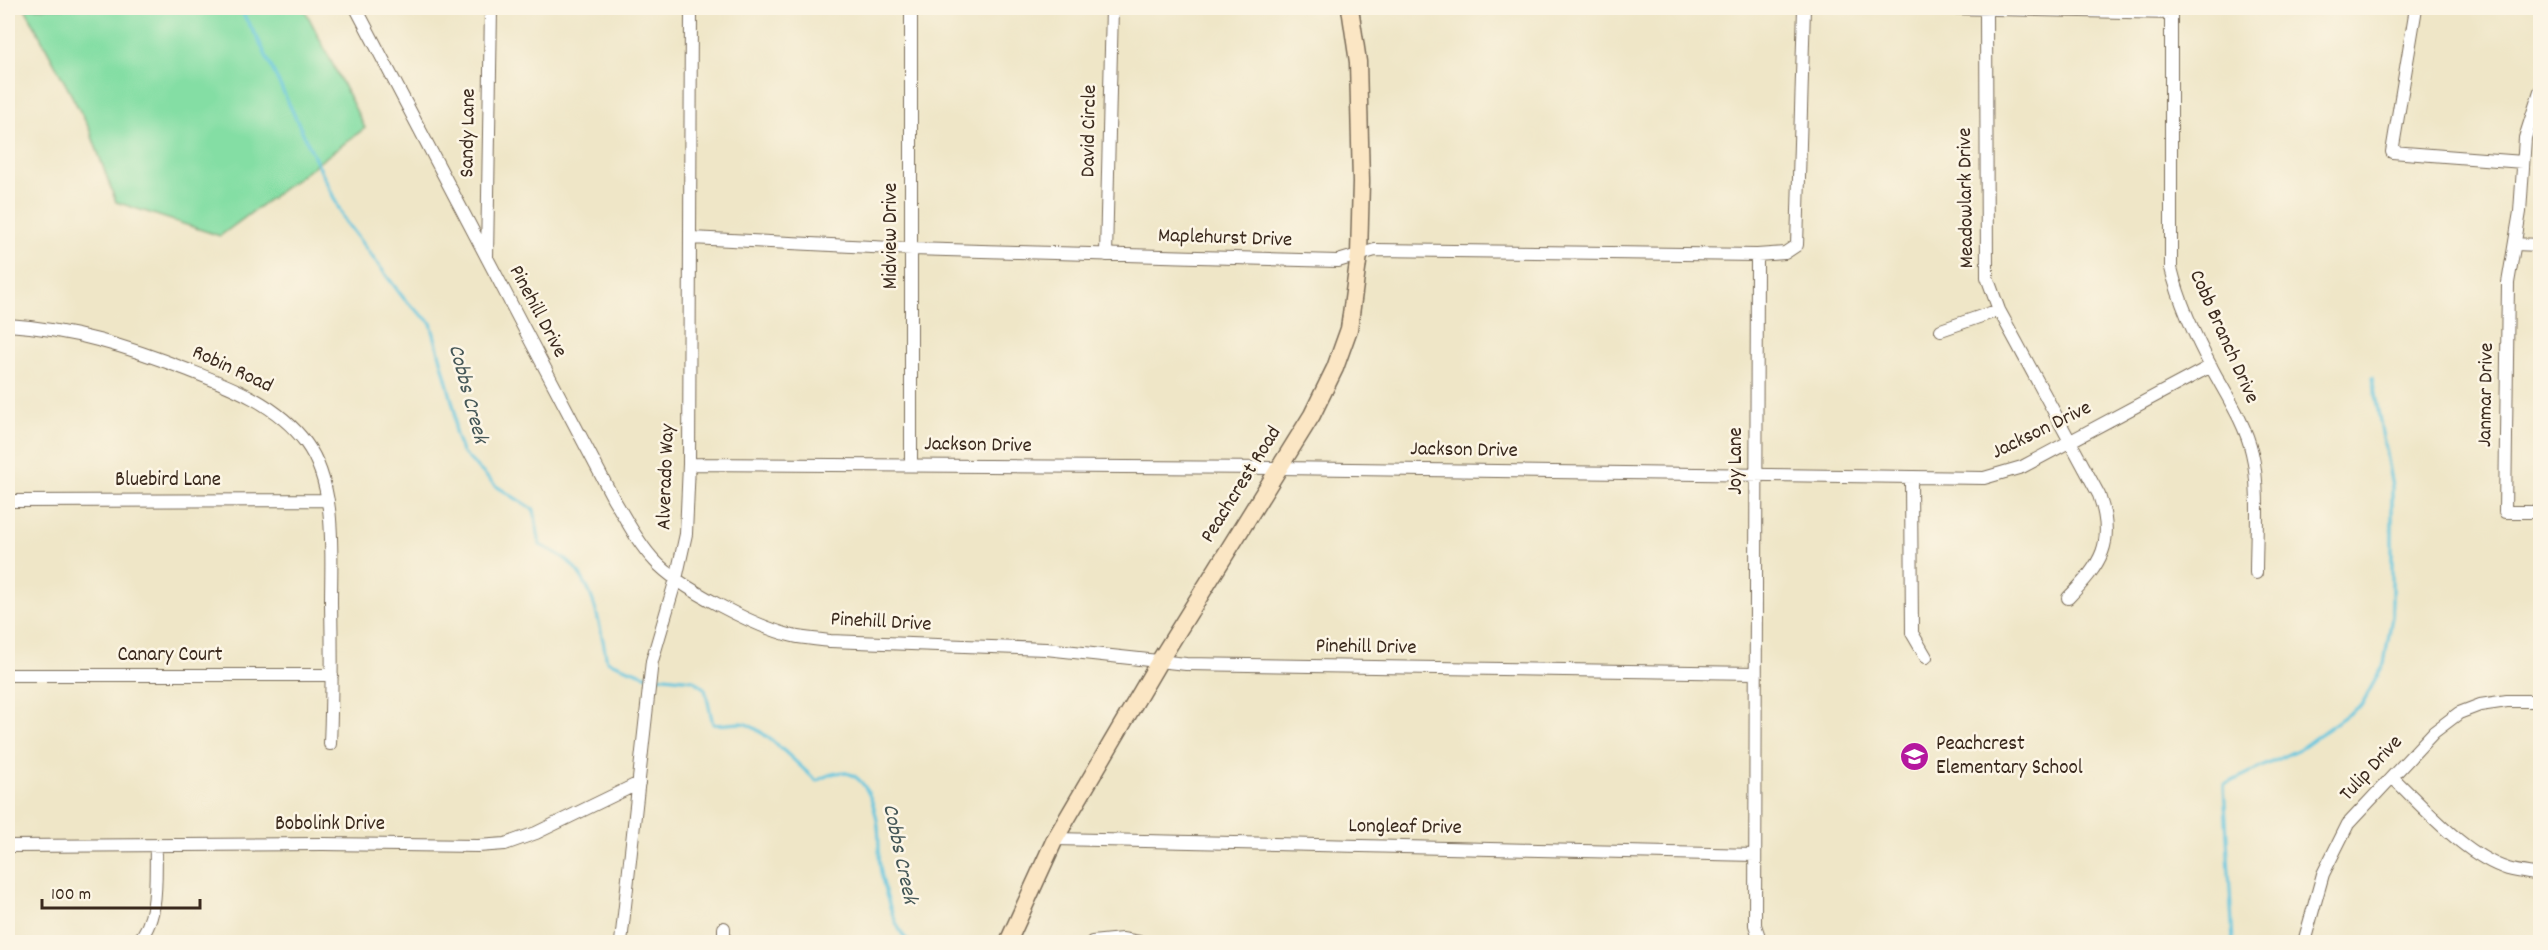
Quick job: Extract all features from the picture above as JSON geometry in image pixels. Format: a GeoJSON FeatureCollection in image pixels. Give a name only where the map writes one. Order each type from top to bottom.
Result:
{"type":"FeatureCollection","features":[{"type":"Feature","properties":{"kind":"street","name":"Pinehill Drive"},"geometry":{"type":"LineString","coordinates":[[356,8],[613,498],[654,560],[676,579],[750,621],[795,637],[1046,649],[1186,664],[1755,673]]}},
{"type":"Feature","properties":{"kind":"street","name":"Sandy Lane"},"geometry":{"type":"LineString","coordinates":[[487,259],[491,8]]}},
{"type":"Feature","properties":{"kind":"street","name":"Alverado Way"},"geometry":{"type":"LineString","coordinates":[[621,942],[652,661],[676,579],[686,534],[689,464],[691,8]]}},
{"type":"Feature","properties":{"kind":"street","name":"Midview Drive"},"geometry":{"type":"LineString","coordinates":[[911,8],[911,464]]}},
{"type":"Feature","properties":{"kind":"street","name":"David Circle"},"geometry":{"type":"LineString","coordinates":[[1106,255],[1112,8]]}},
{"type":"Feature","properties":{"kind":"street","name":"Peachcrest Road"},"geometry":{"type":"LineString","coordinates":[[1011,942],[1055,839],[1160,660],[1316,407],[1335,368],[1349,329],[1359,255],[1362,183],[1358,62],[1350,8]]}},
{"type":"Feature","properties":{"kind":"street"},"geometry":{"type":"LineString","coordinates":[[1757,255],[1785,253],[1797,245],[1804,8]]}},
{"type":"Feature","properties":{"kind":"street"},"geometry":{"type":"LineString","coordinates":[[1950,8],[2171,10]]}},
{"type":"Feature","properties":{"kind":"street","name":"Meadowlark Drive"},"geometry":{"type":"LineString","coordinates":[[1986,8],[1985,251],[1987,277],[1999,310],[2098,495],[2107,529],[2105,547],[2098,564],[2068,598]]}},
{"type":"Feature","properties":{"kind":"street"},"geometry":{"type":"LineString","coordinates":[[2416,8],[2392,152],[2523,162]]}},
{"type":"Feature","properties":{"kind":"street","name":"Cobb Branch Drive"},"geometry":{"type":"LineString","coordinates":[[2171,10],[2171,268],[2178,295],[2238,417],[2252,453],[2255,478],[2256,573]]}},
{"type":"Feature","properties":{"kind":"street"},"geometry":{"type":"LineString","coordinates":[[2541,91],[2525,138],[2520,212],[2515,244],[2541,245]]}},
{"type":"Feature","properties":{"kind":"street","name":"Maplehurst Drive"},"geometry":{"type":"LineString","coordinates":[[691,238],[912,249],[1338,261],[1375,250],[1757,255]]}},
{"type":"Feature","properties":{"kind":"street","name":"Janmar Drive"},"geometry":{"type":"LineString","coordinates":[[2515,244],[2508,283],[2505,512],[2541,512]]}},
{"type":"Feature","properties":{"kind":"street","name":"Joy Lane"},"geometry":{"type":"LineString","coordinates":[[1757,255],[1755,925],[1760,940],[1767,942]]}},
{"type":"Feature","properties":{"kind":"street"},"geometry":{"type":"LineString","coordinates":[[1941,330],[1999,310]]}},
{"type":"Feature","properties":{"kind":"street","name":"Robin Road"},"geometry":{"type":"LineString","coordinates":[[8,325],[54,329],[135,349],[232,387],[268,406],[307,444],[317,464],[328,500],[332,675],[330,744]]}},
{"type":"Feature","properties":{"kind":"street","name":"Jackson Drive"},"geometry":{"type":"LineString","coordinates":[[689,464],[1279,468],[1911,478],[1991,476],[2022,467],[2211,366]]}},
{"type":"Feature","properties":{"kind":"street"},"geometry":{"type":"LineString","coordinates":[[1911,478],[1912,633],[1926,657]]}},
{"type":"Feature","properties":{"kind":"street","name":"Bluebird Lane"},"geometry":{"type":"LineString","coordinates":[[8,501],[328,500]]}},
{"type":"Feature","properties":{"kind":"street","name":"Canary Court"},"geometry":{"type":"LineString","coordinates":[[8,675],[332,675]]}},
{"type":"Feature","properties":{"kind":"street","name":"Tulip Drive"},"geometry":{"type":"LineString","coordinates":[[2304,942],[2323,874],[2348,824],[2434,732],[2459,713],[2480,705],[2507,701],[2541,701]]}},
{"type":"Feature","properties":{"kind":"street"},"geometry":{"type":"LineString","coordinates":[[2392,777],[2450,833],[2481,854],[2507,868],[2541,875]]}},
{"type":"Feature","properties":{"kind":"street","name":"Bobolink Drive"},"geometry":{"type":"LineString","coordinates":[[8,846],[478,846],[505,844],[536,833],[639,783]]}},
{"type":"Feature","properties":{"kind":"street","name":"Longleaf Drive"},"geometry":{"type":"LineString","coordinates":[[1055,839],[1755,855]]}},
{"type":"Feature","properties":{"kind":"street"},"geometry":{"type":"LineString","coordinates":[[137,942],[144,935],[151,918],[155,891],[156,846]]}},
{"type":"Feature","properties":{"kind":"street"},"geometry":{"type":"LineString","coordinates":[[724,928],[724,942]]}},
{"type":"Feature","properties":{"kind":"street"},"geometry":{"type":"LineString","coordinates":[[1092,942],[1122,939],[1139,942]]}},
{"type":"Feature","properties":{"kind":"green space"},"geometry":{"type":"Polygon","coordinates":[[[25,8],[304,8],[365,128],[220,236],[116,202],[89,128],[25,8]]]}},
{"type":"Feature","properties":{"kind":"waterway","name":"Cobbs Creek"},"geometry":{"type":"LineString","coordinates":[[239,8],[257,37],[345,221],[405,300],[431,323],[455,412],[455,432],[462,452],[496,486],[534,510],[540,545],[561,556],[581,576],[594,604],[607,661],[648,676]]}},
{"type":"Feature","properties":{"kind":"waterway"},"geometry":{"type":"LineString","coordinates":[[2233,942],[2224,785],[2301,748],[2362,704],[2384,664],[2392,616],[2392,487],[2372,378]]}},
{"type":"Feature","properties":{"kind":"waterway","name":"Cobbs Creek"},"geometry":{"type":"LineString","coordinates":[[655,676],[693,680],[705,689],[713,724],[749,725],[769,738],[817,781],[841,773],[850,774],[858,779],[870,796],[874,808],[878,826],[880,866],[890,907],[899,928],[909,942]]}},
{"type":"Feature","properties":{"kind":"place","name":"Peachcrest Elementary School"},"geometry":{"type":"Point","coordinates":[1915,757]}}]}
